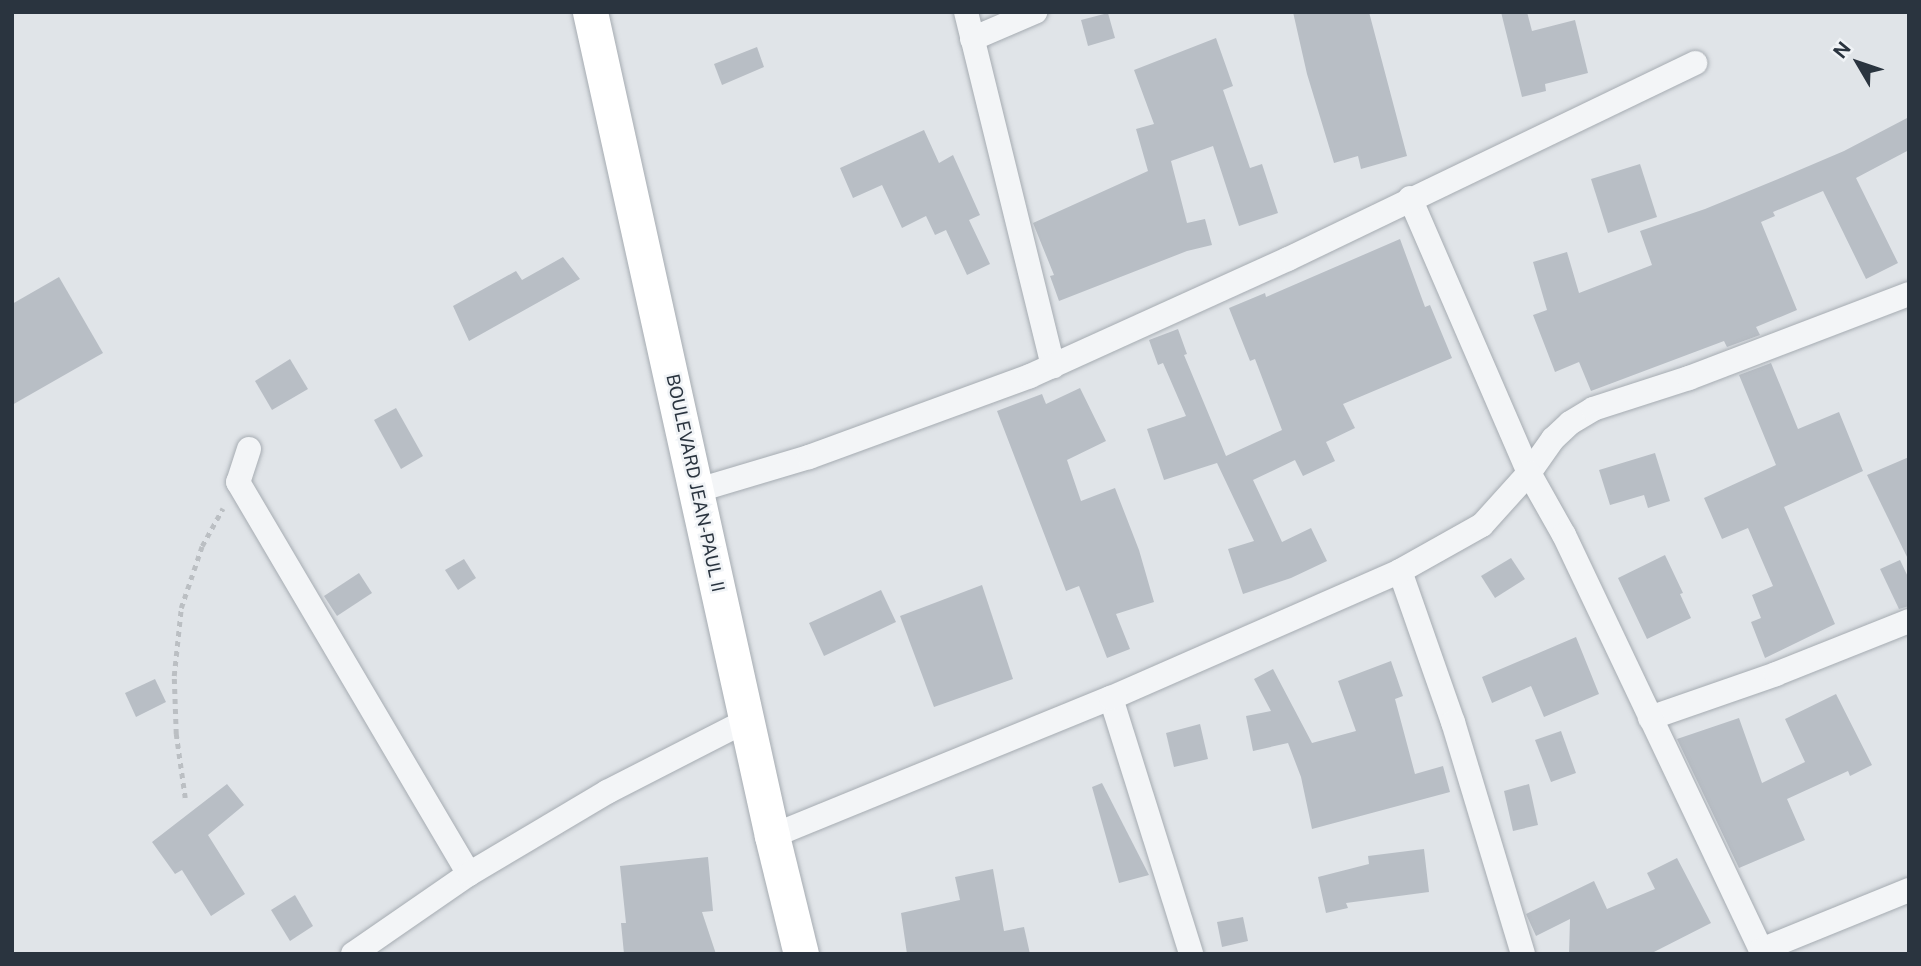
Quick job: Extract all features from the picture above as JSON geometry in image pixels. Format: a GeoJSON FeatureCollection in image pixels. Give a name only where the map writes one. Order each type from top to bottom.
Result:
{"type":"FeatureCollection","features":[{"type":"Feature","properties":{"kind":"main road","name":"BOULEVARD JEAN-PAUL II"},"geometry":{"type":"LineString","coordinates":[[590,12],[698,490],[746,721],[801,954]]}},
{"type":"Feature","properties":{"kind":"street"},"geometry":{"type":"LineString","coordinates":[[966,12],[1053,366]]}},
{"type":"Feature","properties":{"kind":"street"},"geometry":{"type":"LineString","coordinates":[[972,39],[1035,12]]}},
{"type":"Feature","properties":{"kind":"street"},"geometry":{"type":"LineString","coordinates":[[698,490],[834,449],[953,407],[1053,366],[1288,259],[1695,62]]}},
{"type":"Feature","properties":{"kind":"street"},"geometry":{"type":"LineString","coordinates":[[1410,198],[1529,473],[1564,535],[1762,952],[1909,890]]}},
{"type":"Feature","properties":{"kind":"street"},"geometry":{"type":"LineString","coordinates":[[772,836],[1111,698],[1400,571],[1482,525],[1529,473],[1553,439],[1570,423],[1593,409],[1689,378],[1909,294]]}},
{"type":"Feature","properties":{"kind":"street"},"geometry":{"type":"LineString","coordinates":[[249,449],[238,482],[469,874]]}},
{"type":"Feature","properties":{"kind":"street"},"geometry":{"type":"LineString","coordinates":[[1400,571],[1453,722],[1523,954]]}},
{"type":"Feature","properties":{"kind":"street"},"geometry":{"type":"LineString","coordinates":[[1650,718],[1776,674],[1909,621]]}},
{"type":"Feature","properties":{"kind":"street"},"geometry":{"type":"LineString","coordinates":[[1111,698],[1191,954]]}},
{"type":"Feature","properties":{"kind":"street"},"geometry":{"type":"LineString","coordinates":[[364,950],[469,874],[607,792],[746,721]]}},
{"type":"Feature","properties":{"kind":"path"},"geometry":{"type":"LineString","coordinates":[[185,798],[176,734],[174,676],[181,608],[202,546],[238,482]]}},
{"type":"Feature","properties":{"kind":"building"},"geometry":{"type":"Polygon","coordinates":[[[1293,12],[1369,12],[1407,156],[1361,169],[1358,156],[1334,163],[1307,74],[1293,12]]]}},
{"type":"Feature","properties":{"kind":"building"},"geometry":{"type":"Polygon","coordinates":[[[1501,12],[1527,12],[1532,31],[1575,20],[1588,73],[1545,84],[1546,91],[1522,97],[1501,12]]]}},
{"type":"Feature","properties":{"kind":"building"},"geometry":{"type":"Polygon","coordinates":[[[1108,13],[1115,38],[1088,46],[1081,20],[1108,13]]]}},
{"type":"Feature","properties":{"kind":"building"},"geometry":{"type":"Polygon","coordinates":[[[1216,38],[1233,86],[1223,90],[1250,168],[1262,164],[1278,213],[1239,226],[1213,146],[1171,161],[1187,223],[1205,219],[1212,245],[1187,251],[1059,301],[1050,276],[1054,275],[1033,223],[1148,171],[1136,129],[1154,124],[1134,70],[1216,38]]]}},
{"type":"Feature","properties":{"kind":"building"},"geometry":{"type":"Polygon","coordinates":[[[757,47],[764,67],[722,85],[714,64],[757,47]]]}},
{"type":"Feature","properties":{"kind":"building"},"geometry":{"type":"Polygon","coordinates":[[[1909,117],[1909,150],[1856,178],[1898,263],[1866,279],[1823,191],[1773,212],[1775,216],[1761,222],[1797,310],[1756,327],[1760,335],[1727,347],[1724,341],[1591,391],[1579,362],[1555,372],[1533,315],[1547,310],[1533,262],[1567,252],[1579,293],[1652,265],[1640,231],[1705,209],[1783,177],[1844,151],[1909,117]]]}},
{"type":"Feature","properties":{"kind":"building"},"geometry":{"type":"Polygon","coordinates":[[[924,130],[939,163],[953,155],[980,215],[969,220],[990,264],[967,275],[946,230],[935,235],[926,216],[902,228],[882,185],[853,198],[840,168],[924,130]]]}},
{"type":"Feature","properties":{"kind":"building"},"geometry":{"type":"Polygon","coordinates":[[[1640,164],[1657,217],[1608,233],[1591,179],[1640,164]]]}},
{"type":"Feature","properties":{"kind":"building"},"geometry":{"type":"Polygon","coordinates":[[[1400,239],[1425,307],[1430,305],[1452,358],[1343,404],[1355,428],[1326,442],[1335,461],[1303,476],[1295,460],[1253,480],[1282,542],[1311,528],[1327,561],[1291,578],[1243,594],[1228,549],[1254,541],[1217,463],[1164,480],[1147,429],[1186,416],[1163,363],[1158,365],[1149,340],[1178,329],[1187,354],[1184,355],[1226,456],[1282,430],[1255,359],[1250,361],[1229,308],[1265,293],[1266,297],[1400,239]]]}},
{"type":"Feature","properties":{"kind":"building"},"geometry":{"type":"Polygon","coordinates":[[[563,257],[580,279],[469,341],[453,306],[516,271],[522,280],[563,257]]]}},
{"type":"Feature","properties":{"kind":"building"},"geometry":{"type":"Polygon","coordinates":[[[59,277],[103,353],[12,405],[12,304],[59,277]]]}},
{"type":"Feature","properties":{"kind":"building"},"geometry":{"type":"Polygon","coordinates":[[[290,359],[308,389],[272,410],[255,381],[290,359]]]}},
{"type":"Feature","properties":{"kind":"building"},"geometry":{"type":"Polygon","coordinates":[[[1771,363],[1798,429],[1839,412],[1863,471],[1784,507],[1835,624],[1765,658],[1751,622],[1761,618],[1752,595],[1773,586],[1748,528],[1722,539],[1704,498],[1776,465],[1739,375],[1771,363]]]}},
{"type":"Feature","properties":{"kind":"building"},"geometry":{"type":"Polygon","coordinates":[[[1080,388],[1106,441],[1067,460],[1081,501],[1115,488],[1139,550],[1154,602],[1116,614],[1130,649],[1107,658],[1079,586],[1066,591],[997,411],[1042,394],[1046,404],[1080,388]]]}},
{"type":"Feature","properties":{"kind":"building"},"geometry":{"type":"Polygon","coordinates":[[[396,408],[423,456],[401,469],[374,420],[396,408]]]}},
{"type":"Feature","properties":{"kind":"building"},"geometry":{"type":"Polygon","coordinates":[[[1655,453],[1670,501],[1648,508],[1644,495],[1610,505],[1599,470],[1655,453]]]}},
{"type":"Feature","properties":{"kind":"building"},"geometry":{"type":"Polygon","coordinates":[[[1909,457],[1909,561],[1867,475],[1909,457]]]}},
{"type":"Feature","properties":{"kind":"building"},"geometry":{"type":"Polygon","coordinates":[[[1665,555],[1683,593],[1680,594],[1691,618],[1647,639],[1618,578],[1665,555]]]}},
{"type":"Feature","properties":{"kind":"building"},"geometry":{"type":"Polygon","coordinates":[[[1511,558],[1525,579],[1495,598],[1481,576],[1511,558]]]}},
{"type":"Feature","properties":{"kind":"building"},"geometry":{"type":"Polygon","coordinates":[[[464,559],[476,578],[458,590],[445,570],[464,559]]]}},
{"type":"Feature","properties":{"kind":"building"},"geometry":{"type":"Polygon","coordinates":[[[1900,560],[1909,579],[1909,606],[1899,609],[1880,569],[1900,560]]]}},
{"type":"Feature","properties":{"kind":"building"},"geometry":{"type":"Polygon","coordinates":[[[359,573],[372,593],[337,616],[324,596],[359,573]]]}},
{"type":"Feature","properties":{"kind":"building"},"geometry":{"type":"Polygon","coordinates":[[[982,585],[1013,679],[934,707],[900,616],[982,585]]]}},
{"type":"Feature","properties":{"kind":"building"},"geometry":{"type":"Polygon","coordinates":[[[881,590],[896,622],[824,656],[809,623],[881,590]]]}},
{"type":"Feature","properties":{"kind":"building"},"geometry":{"type":"Polygon","coordinates":[[[1576,637],[1599,694],[1544,717],[1531,686],[1492,703],[1482,677],[1576,637]]]}},
{"type":"Feature","properties":{"kind":"building"},"geometry":{"type":"Polygon","coordinates":[[[1391,661],[1403,696],[1395,699],[1415,774],[1443,766],[1450,792],[1312,829],[1301,777],[1288,743],[1253,751],[1246,716],[1271,711],[1254,679],[1273,669],[1312,743],[1356,731],[1338,681],[1391,661]]]}},
{"type":"Feature","properties":{"kind":"building"},"geometry":{"type":"Polygon","coordinates":[[[155,679],[166,702],[136,717],[125,693],[155,679]]]}},
{"type":"Feature","properties":{"kind":"building"},"geometry":{"type":"Polygon","coordinates":[[[1836,694],[1872,765],[1850,776],[1848,771],[1787,799],[1805,840],[1739,868],[1677,739],[1739,718],[1762,783],[1805,762],[1785,719],[1836,694]]]}},
{"type":"Feature","properties":{"kind":"building"},"geometry":{"type":"Polygon","coordinates":[[[1200,724],[1208,759],[1174,767],[1166,733],[1200,724]]]}},
{"type":"Feature","properties":{"kind":"building"},"geometry":{"type":"Polygon","coordinates":[[[1561,731],[1576,773],[1551,782],[1535,740],[1561,731]]]}},
{"type":"Feature","properties":{"kind":"building"},"geometry":{"type":"Polygon","coordinates":[[[1102,783],[1149,875],[1119,883],[1092,787],[1102,783]]]}},
{"type":"Feature","properties":{"kind":"building"},"geometry":{"type":"Polygon","coordinates":[[[227,784],[244,805],[208,835],[245,894],[211,916],[182,870],[175,874],[152,842],[227,784]]]}},
{"type":"Feature","properties":{"kind":"building"},"geometry":{"type":"Polygon","coordinates":[[[1529,784],[1538,825],[1513,831],[1504,791],[1529,784]]]}},
{"type":"Feature","properties":{"kind":"building"},"geometry":{"type":"Polygon","coordinates":[[[1424,849],[1429,892],[1346,903],[1348,908],[1326,913],[1318,877],[1369,864],[1368,856],[1424,849]]]}},
{"type":"Feature","properties":{"kind":"building"},"geometry":{"type":"Polygon","coordinates":[[[708,857],[713,911],[702,912],[716,954],[624,954],[621,923],[626,923],[620,866],[708,857]]]}},
{"type":"Feature","properties":{"kind":"building"},"geometry":{"type":"Polygon","coordinates":[[[1677,858],[1711,923],[1650,954],[1569,954],[1570,919],[1536,936],[1526,914],[1594,881],[1607,909],[1655,889],[1647,873],[1677,858]]]}},
{"type":"Feature","properties":{"kind":"building"},"geometry":{"type":"Polygon","coordinates":[[[993,869],[1004,931],[1024,927],[1030,954],[907,954],[901,913],[960,900],[955,877],[993,869]]]}},
{"type":"Feature","properties":{"kind":"building"},"geometry":{"type":"Polygon","coordinates":[[[295,895],[313,926],[290,941],[271,910],[295,895]]]}},
{"type":"Feature","properties":{"kind":"building"},"geometry":{"type":"Polygon","coordinates":[[[1243,917],[1248,941],[1222,947],[1217,922],[1243,917]]]}}]}
